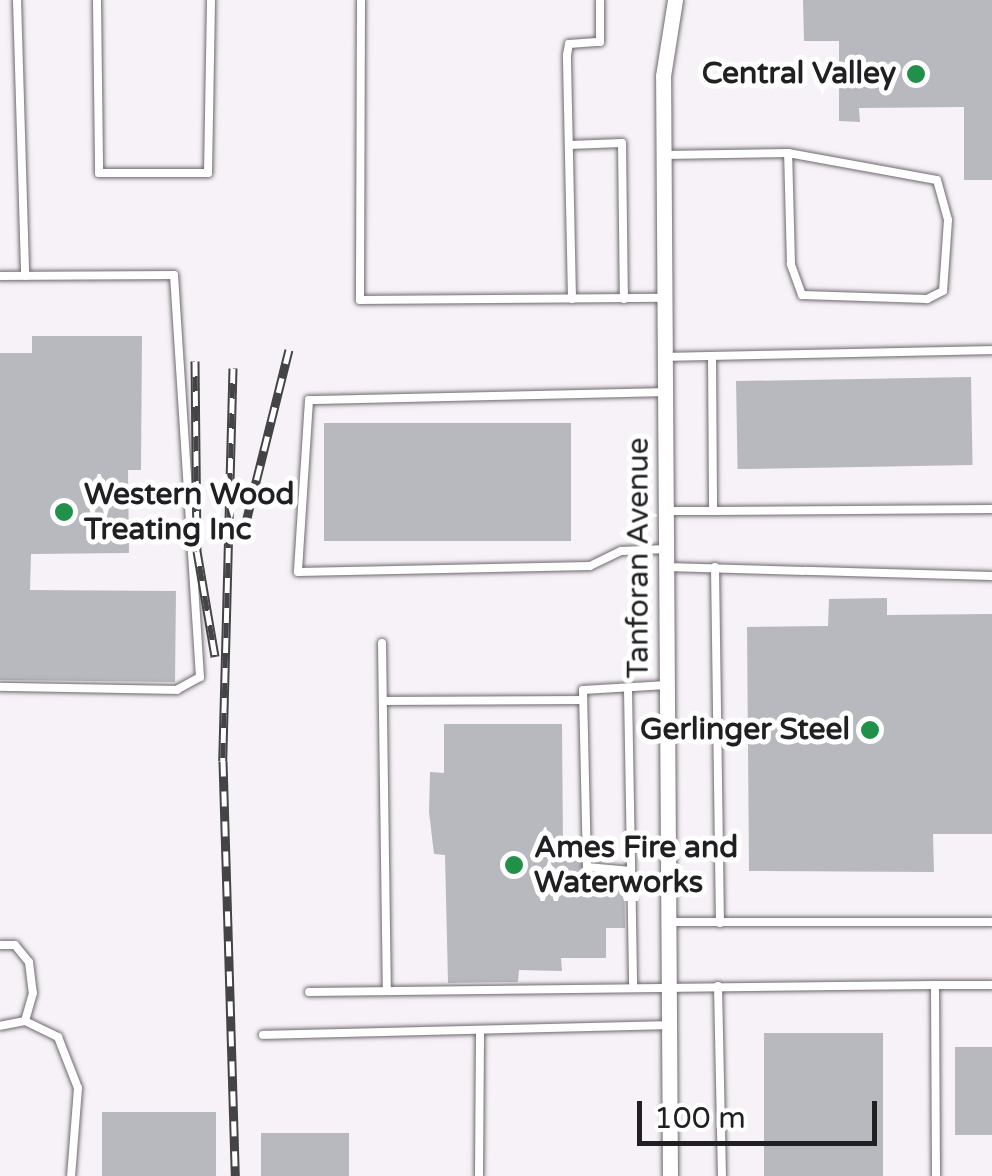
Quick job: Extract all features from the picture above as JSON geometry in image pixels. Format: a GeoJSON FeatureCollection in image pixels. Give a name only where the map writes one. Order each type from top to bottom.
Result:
{"type":"FeatureCollection","features":[{"type":"Feature","properties":{"kind":"street","name":"Tanforan Avenue"},"geometry":{"type":"LineString","coordinates":[[670,1176],[664,155],[675,0]]}},
{"type":"Feature","properties":{"kind":"lane"},"geometry":{"type":"LineString","coordinates":[[17,0],[24,276]]}},
{"type":"Feature","properties":{"kind":"lane"},"geometry":{"type":"LineString","coordinates":[[97,0],[99,174],[208,173],[211,0]]}},
{"type":"Feature","properties":{"kind":"lane"},"geometry":{"type":"LineString","coordinates":[[361,0],[360,300],[665,298]]}},
{"type":"Feature","properties":{"kind":"lane"},"geometry":{"type":"LineString","coordinates":[[572,299],[568,44],[600,42],[600,0]]}},
{"type":"Feature","properties":{"kind":"lane"},"geometry":{"type":"LineString","coordinates":[[569,145],[622,142],[624,299]]}},
{"type":"Feature","properties":{"kind":"lane"},"geometry":{"type":"LineString","coordinates":[[664,155],[788,153],[937,180],[948,220],[943,291],[927,299],[802,296],[791,264],[788,153]]}},
{"type":"Feature","properties":{"kind":"lane"},"geometry":{"type":"LineString","coordinates":[[0,276],[174,275],[200,677],[176,690],[0,687]]}},
{"type":"Feature","properties":{"kind":"lane"},"geometry":{"type":"LineString","coordinates":[[665,358],[992,350]]}},
{"type":"Feature","properties":{"kind":"lane"},"geometry":{"type":"LineString","coordinates":[[712,356],[714,511]]}},
{"type":"Feature","properties":{"kind":"lane"},"geometry":{"type":"LineString","coordinates":[[665,392],[309,400],[298,572],[590,566],[621,551],[666,549]]}},
{"type":"Feature","properties":{"kind":"lane"},"geometry":{"type":"LineString","coordinates":[[666,512],[992,509]]}},
{"type":"Feature","properties":{"kind":"lane"},"geometry":{"type":"LineString","coordinates":[[666,567],[992,576]]}},
{"type":"Feature","properties":{"kind":"lane"},"geometry":{"type":"LineString","coordinates":[[715,567],[720,923]]}},
{"type":"Feature","properties":{"kind":"lane"},"geometry":{"type":"LineString","coordinates":[[382,643],[386,990]]}},
{"type":"Feature","properties":{"kind":"lane"},"geometry":{"type":"LineString","coordinates":[[631,871],[587,867],[582,690],[667,686]]}},
{"type":"Feature","properties":{"kind":"lane"},"geometry":{"type":"LineString","coordinates":[[628,690],[632,986]]}},
{"type":"Feature","properties":{"kind":"lane"},"geometry":{"type":"LineString","coordinates":[[382,701],[583,700]]}},
{"type":"Feature","properties":{"kind":"lane"},"geometry":{"type":"LineString","coordinates":[[669,922],[992,922]]}},
{"type":"Feature","properties":{"kind":"lane"},"geometry":{"type":"LineString","coordinates":[[0,945],[16,945],[28,962],[34,993],[24,1021]]}},
{"type":"Feature","properties":{"kind":"lane"},"geometry":{"type":"LineString","coordinates":[[935,985],[936,1176]]}},
{"type":"Feature","properties":{"kind":"lane"},"geometry":{"type":"LineString","coordinates":[[309,992],[992,985]]}},
{"type":"Feature","properties":{"kind":"lane"},"geometry":{"type":"LineString","coordinates":[[718,986],[722,1176]]}},
{"type":"Feature","properties":{"kind":"lane"},"geometry":{"type":"LineString","coordinates":[[0,1026],[24,1021],[58,1037],[78,1088],[71,1176]]}},
{"type":"Feature","properties":{"kind":"lane"},"geometry":{"type":"LineString","coordinates":[[264,1035],[669,1025]]}},
{"type":"Feature","properties":{"kind":"lane"},"geometry":{"type":"LineString","coordinates":[[479,1176],[480,1030]]}},
{"type":"Feature","properties":{"kind":"building","name":"Central Valley"},"geometry":{"type":"Polygon","coordinates":[[[803,0],[992,0],[992,180],[964,180],[964,107],[859,108],[860,122],[839,121],[839,41],[804,41],[803,0]]]}},
{"type":"Feature","properties":{"kind":"building","name":"Western Wood Treating Inc"},"geometry":{"type":"Polygon","coordinates":[[[32,336],[142,336],[141,470],[128,470],[129,553],[31,554],[30,590],[176,591],[175,682],[0,680],[0,353],[32,353],[32,336]]]}},
{"type":"Feature","properties":{"kind":"building"},"geometry":{"type":"Polygon","coordinates":[[[971,377],[973,465],[738,469],[736,381],[971,377]]]}},
{"type":"Feature","properties":{"kind":"building"},"geometry":{"type":"Polygon","coordinates":[[[324,423],[571,423],[571,541],[324,541],[324,423]]]}},
{"type":"Feature","properties":{"kind":"building","name":"Gerlinger Steel"},"geometry":{"type":"Polygon","coordinates":[[[887,598],[887,615],[992,614],[992,834],[933,834],[934,872],[749,871],[747,627],[828,626],[829,599],[887,598]]]}},
{"type":"Feature","properties":{"kind":"building","name":"Ames Fire and Waterworks"},"geometry":{"type":"Polygon","coordinates":[[[444,724],[562,724],[563,846],[579,846],[584,875],[624,878],[625,928],[606,928],[606,958],[561,958],[562,971],[519,970],[518,982],[448,983],[445,855],[434,854],[429,812],[430,772],[444,773],[444,724]]]}},
{"type":"Feature","properties":{"kind":"building"},"geometry":{"type":"Polygon","coordinates":[[[764,1033],[883,1033],[883,1176],[764,1176],[764,1033]]]}},
{"type":"Feature","properties":{"kind":"building"},"geometry":{"type":"Polygon","coordinates":[[[955,1047],[992,1047],[992,1135],[955,1135],[955,1047]]]}},
{"type":"Feature","properties":{"kind":"building"},"geometry":{"type":"Polygon","coordinates":[[[102,1112],[216,1112],[216,1176],[102,1176],[102,1112]]]}},
{"type":"Feature","properties":{"kind":"building"},"geometry":{"type":"Polygon","coordinates":[[[261,1133],[349,1133],[349,1176],[261,1176],[261,1133]]]}},
{"type":"Feature","properties":{"kind":"railway"},"geometry":{"type":"LineString","coordinates":[[242,538],[289,350]]}},
{"type":"Feature","properties":{"kind":"railway"},"geometry":{"type":"LineString","coordinates":[[195,361],[197,551],[215,656]]}},
{"type":"Feature","properties":{"kind":"railway"},"geometry":{"type":"LineString","coordinates":[[233,368],[223,761],[235,1176]]}},
{"type":"Feature","properties":{"kind":"place","name":"Central Valley"},"geometry":{"type":"Point","coordinates":[916,74]}},
{"type":"Feature","properties":{"kind":"place","name":"Western Wood Treating Inc"},"geometry":{"type":"Point","coordinates":[64,512]}},
{"type":"Feature","properties":{"kind":"place","name":"Gerlinger Steel"},"geometry":{"type":"Point","coordinates":[870,730]}},
{"type":"Feature","properties":{"kind":"place","name":"Ames Fire and Waterworks"},"geometry":{"type":"Point","coordinates":[514,865]}}]}
